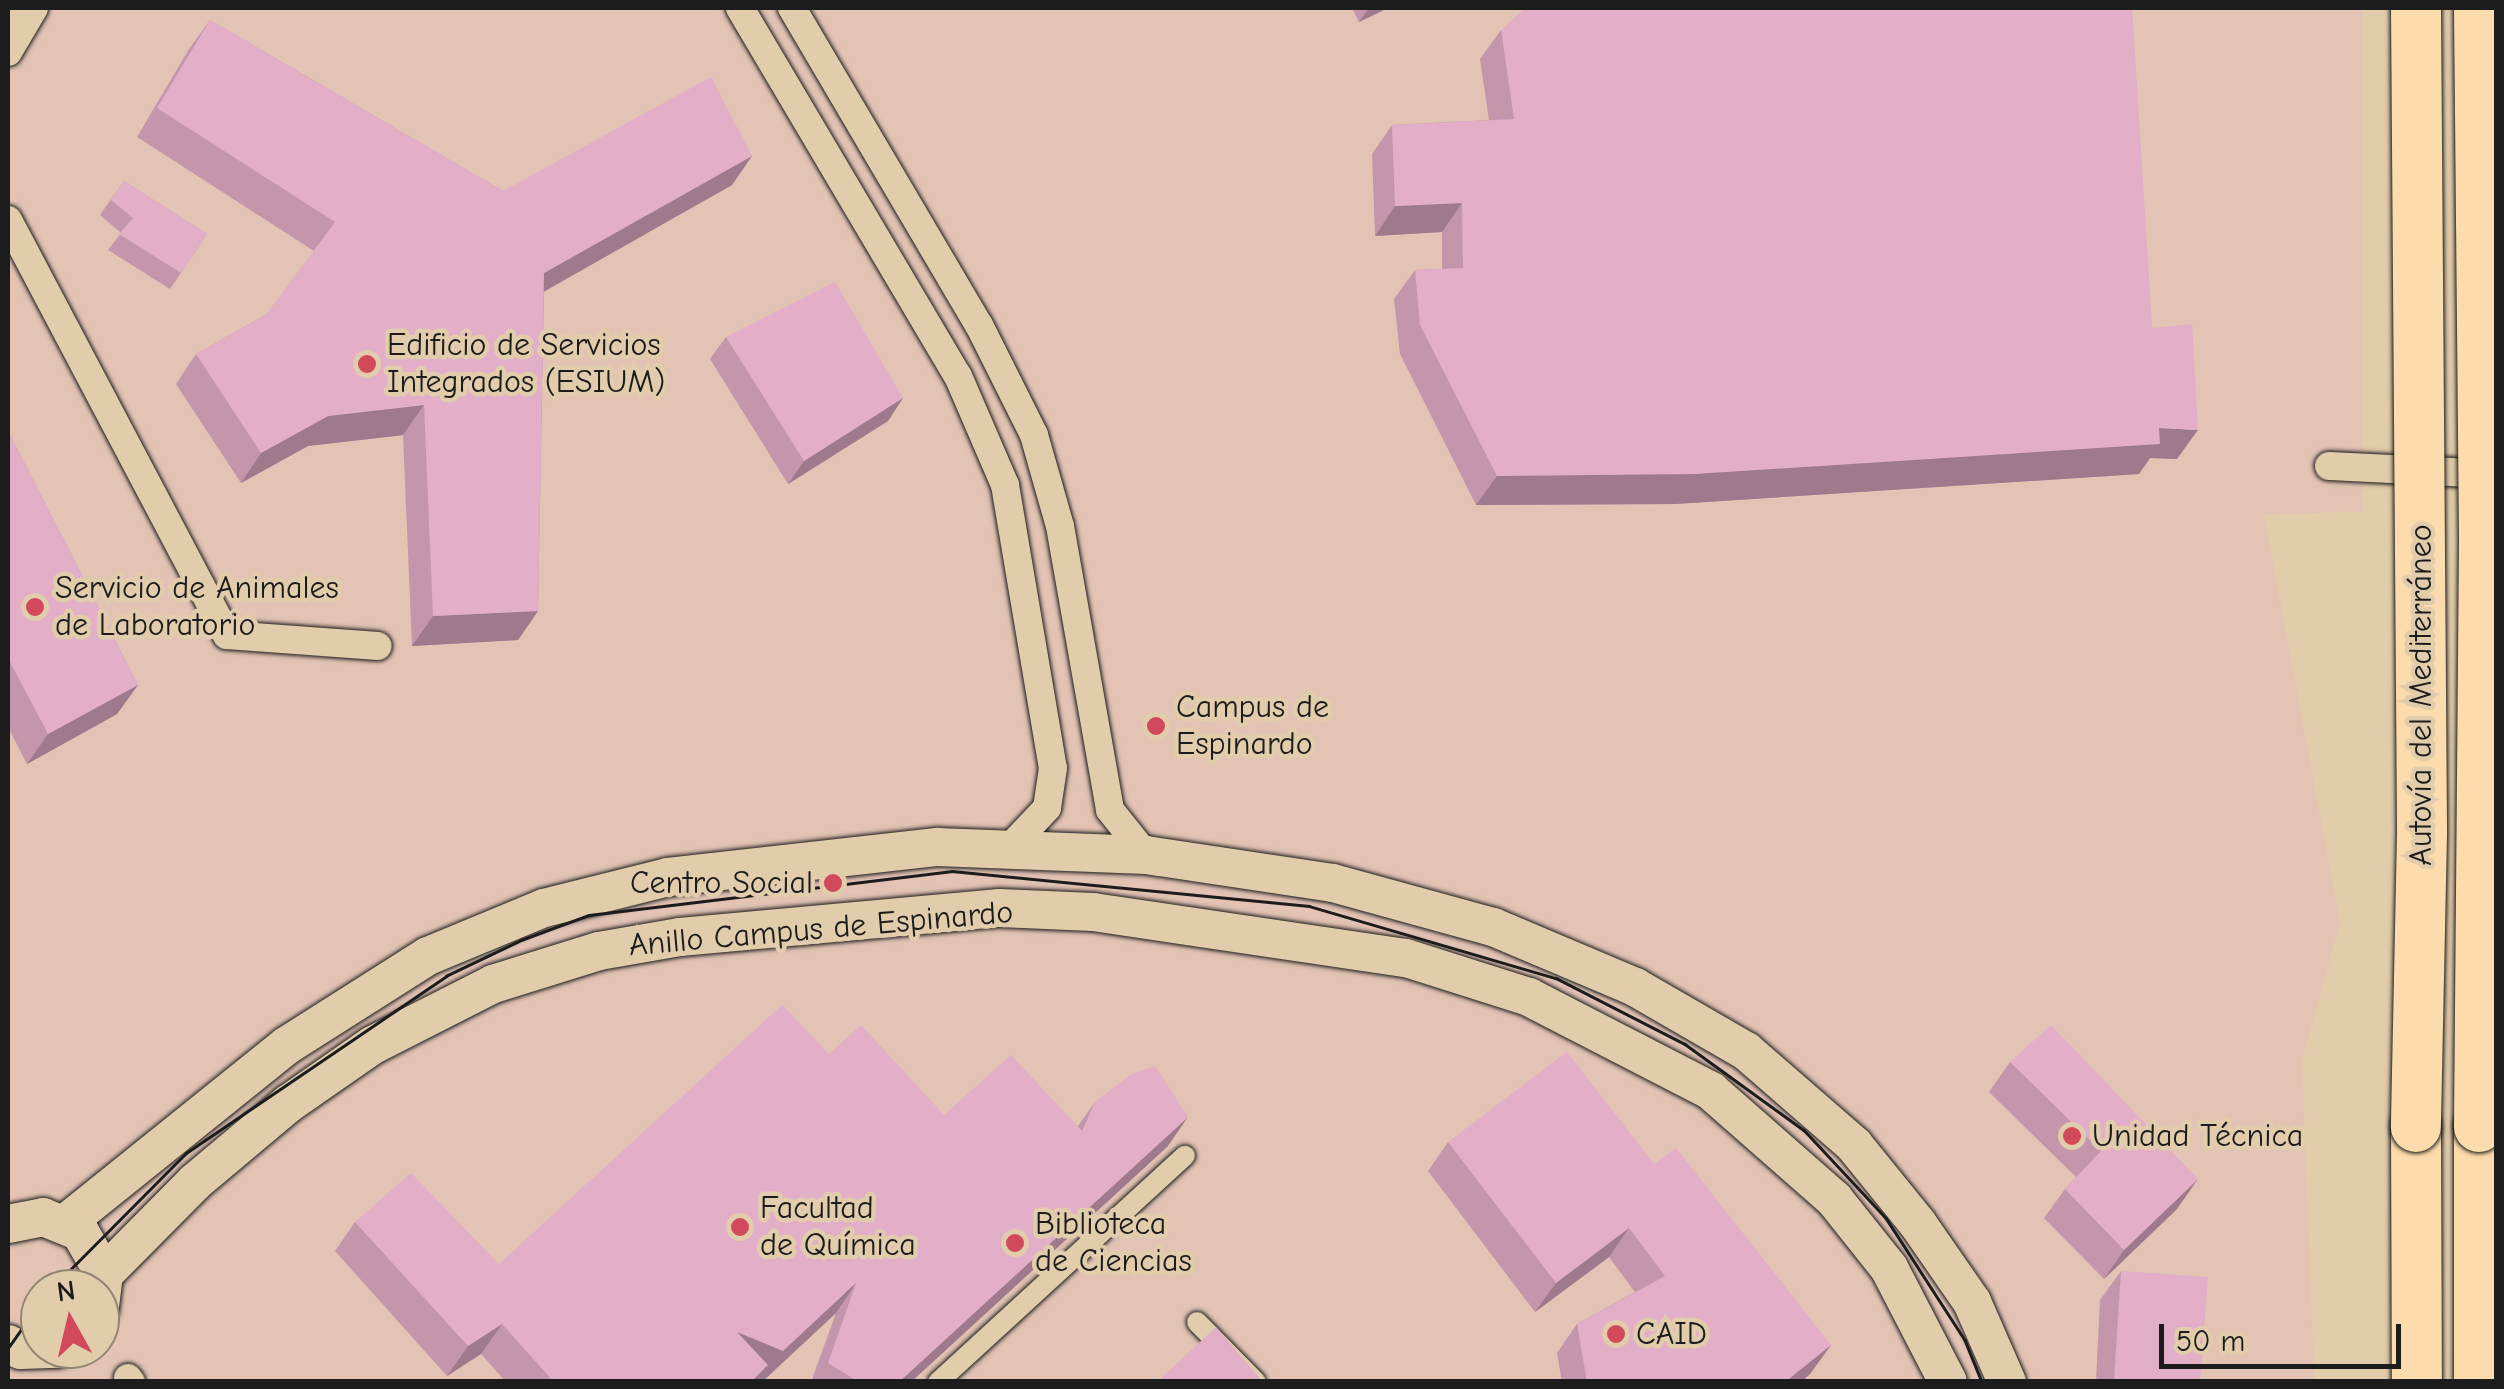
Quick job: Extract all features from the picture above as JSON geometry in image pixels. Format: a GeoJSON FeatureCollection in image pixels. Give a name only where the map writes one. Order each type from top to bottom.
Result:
{"type":"FeatureCollection","features":[{"type":"Feature","properties":{"kind":"highway","name":"Autovía del Mediterráneo"},"geometry":{"type":"LineString","coordinates":[[2416,8],[2422,623],[2416,1382]]}},
{"type":"Feature","properties":{"kind":"highway","name":"Autovía del Mediterráneo"},"geometry":{"type":"LineString","coordinates":[[2479,8],[2484,660],[2479,1382]]}},
{"type":"Feature","properties":{"kind":"main road","name":"Anillo Campus de Espinardo"},"geometry":{"type":"LineString","coordinates":[[39,1221],[286,1046],[428,956],[544,908],[668,877],[937,847],[1012,845],[1146,856],[1334,883],[1492,927],[1634,987],[1746,1051],[1854,1145],[1918,1224],[1972,1302],[2007,1382]]}},
{"type":"Feature","properties":{"kind":"main road","name":"Anillo Campus de Espinardo"},"geometry":{"type":"LineString","coordinates":[[120,1270],[194,1182],[288,1104],[373,1045],[493,984],[599,951],[680,937],[1000,908],[1093,912],[1406,958],[1529,997],[1694,1082],[1834,1199],[1890,1268],[1948,1382]]}},
{"type":"Feature","properties":{"kind":"main road","name":"Anillo Campus de Espinardo"},"geometry":{"type":"LineString","coordinates":[[39,1221],[91,1243],[97,1269]]}},
{"type":"Feature","properties":{"kind":"street"},"geometry":{"type":"LineString","coordinates":[[8,52],[34,8]]}},
{"type":"Feature","properties":{"kind":"street"},"geometry":{"type":"LineString","coordinates":[[740,8],[976,409],[1006,485],[1044,695],[1053,783],[1037,823],[1012,845]]}},
{"type":"Feature","properties":{"kind":"street"},"geometry":{"type":"LineString","coordinates":[[792,8],[1017,393],[1053,492],[1110,810],[1146,856]]}},
{"type":"Feature","properties":{"kind":"street"},"geometry":{"type":"LineString","coordinates":[[791,96],[831,74]]}},
{"type":"Feature","properties":{"kind":"street"},"geometry":{"type":"LineString","coordinates":[[8,220],[228,635],[378,646]]}},
{"type":"Feature","properties":{"kind":"street"},"geometry":{"type":"LineString","coordinates":[[2329,466],[2496,474]]}},
{"type":"Feature","properties":{"kind":"street"},"geometry":{"type":"LineString","coordinates":[[938,1382],[1185,1156]]}},
{"type":"Feature","properties":{"kind":"street"},"geometry":{"type":"LineString","coordinates":[[8,1200],[39,1221]]}},
{"type":"Feature","properties":{"kind":"street"},"geometry":{"type":"LineString","coordinates":[[1198,1322],[1256,1382]]}},
{"type":"Feature","properties":{"kind":"shaded area","name":"Campus de Espinardo"},"geometry":{"type":"Polygon","coordinates":[[[8,8],[2363,8],[2363,511],[2264,515],[2340,923],[2302,1060],[2314,1381],[8,1382],[8,8]]]}},
{"type":"Feature","properties":{"kind":"building"},"geometry":{"type":"Polygon","coordinates":[[[1525,8],[2132,8],[2152,328],[2192,324],[2198,430],[2159,428],[2160,444],[1695,474],[1497,476],[1420,325],[1415,270],[1463,268],[1462,203],[1395,206],[1392,125],[1514,119],[1501,30],[1525,8]]]}},
{"type":"Feature","properties":{"kind":"building","name":"Edificio de Servicios Integrados (ESIUM)"},"geometry":{"type":"Polygon","coordinates":[[[210,20],[503,191],[711,77],[752,156],[544,273],[538,611],[433,616],[424,405],[328,416],[261,453],[196,354],[267,314],[335,222],[157,108],[210,20]]]}},
{"type":"Feature","properties":{"kind":"building"},"geometry":{"type":"Polygon","coordinates":[[[124,181],[207,234],[181,273],[119,234],[133,218],[111,200],[124,181]]]}},
{"type":"Feature","properties":{"kind":"building"},"geometry":{"type":"Polygon","coordinates":[[[835,282],[903,398],[804,461],[726,337],[835,282]]]}},
{"type":"Feature","properties":{"kind":"building"},"geometry":{"type":"Polygon","coordinates":[[[8,431],[138,685],[48,734],[8,658],[8,431]]]}},
{"type":"Feature","properties":{"kind":"building","name":"Facultad de Química"},"geometry":{"type":"Polygon","coordinates":[[[782,1005],[829,1054],[861,1025],[944,1115],[1011,1055],[1082,1131],[1095,1102],[1130,1075],[1155,1066],[1188,1117],[899,1382],[859,1382],[828,1363],[856,1283],[783,1351],[737,1332],[768,1365],[751,1382],[554,1382],[502,1324],[468,1346],[355,1222],[411,1173],[499,1264],[782,1005]]]}},
{"type":"Feature","properties":{"kind":"building"},"geometry":{"type":"Polygon","coordinates":[[[2051,1025],[2198,1179],[2124,1250],[2065,1189],[2101,1151],[2010,1062],[2051,1025]]]}},
{"type":"Feature","properties":{"kind":"building"},"geometry":{"type":"Polygon","coordinates":[[[1567,1052],[1654,1164],[1676,1148],[1831,1345],[1785,1382],[1587,1382],[1577,1324],[1665,1276],[1629,1228],[1556,1283],[1448,1142],[1567,1052]]]}},
{"type":"Feature","properties":{"kind":"building"},"geometry":{"type":"Polygon","coordinates":[[[2121,1271],[2208,1277],[2200,1382],[2114,1382],[2121,1271]]]}},
{"type":"Feature","properties":{"kind":"building"},"geometry":{"type":"Polygon","coordinates":[[[1216,1327],[1263,1382],[1157,1382],[1216,1327]]]}},
{"type":"Feature","properties":{"kind":"tram line"},"geometry":{"type":"LineString","coordinates":[[71,1269],[186,1153],[446,976],[521,940],[589,915],[952,871],[1309,906],[1556,978],[1685,1044],[1804,1130],[1886,1218],[1965,1340],[1982,1382]]}},
{"type":"Feature","properties":{"kind":"tram line"},"geometry":{"type":"LineString","coordinates":[[8,1348],[20,1331]]}},
{"type":"Feature","properties":{"kind":"place","name":"Edificio de Servicios Integrados (ESIUM)"},"geometry":{"type":"Point","coordinates":[367,364]}},
{"type":"Feature","properties":{"kind":"place","name":"Servicio de Animales de Laboratorio"},"geometry":{"type":"Point","coordinates":[35,607]}},
{"type":"Feature","properties":{"kind":"place","name":"Campus de Espinardo"},"geometry":{"type":"Point","coordinates":[1156,726]}},
{"type":"Feature","properties":{"kind":"place","name":"Centro Social"},"geometry":{"type":"Point","coordinates":[833,883]}},
{"type":"Feature","properties":{"kind":"place","name":"Unidad Técnica"},"geometry":{"type":"Point","coordinates":[2072,1136]}},
{"type":"Feature","properties":{"kind":"place","name":"Facultad de Química"},"geometry":{"type":"Point","coordinates":[740,1227]}},
{"type":"Feature","properties":{"kind":"place","name":"Biblioteca de Ciencias"},"geometry":{"type":"Point","coordinates":[1015,1243]}},
{"type":"Feature","properties":{"kind":"place","name":"CAID"},"geometry":{"type":"Point","coordinates":[1616,1334]}}]}
